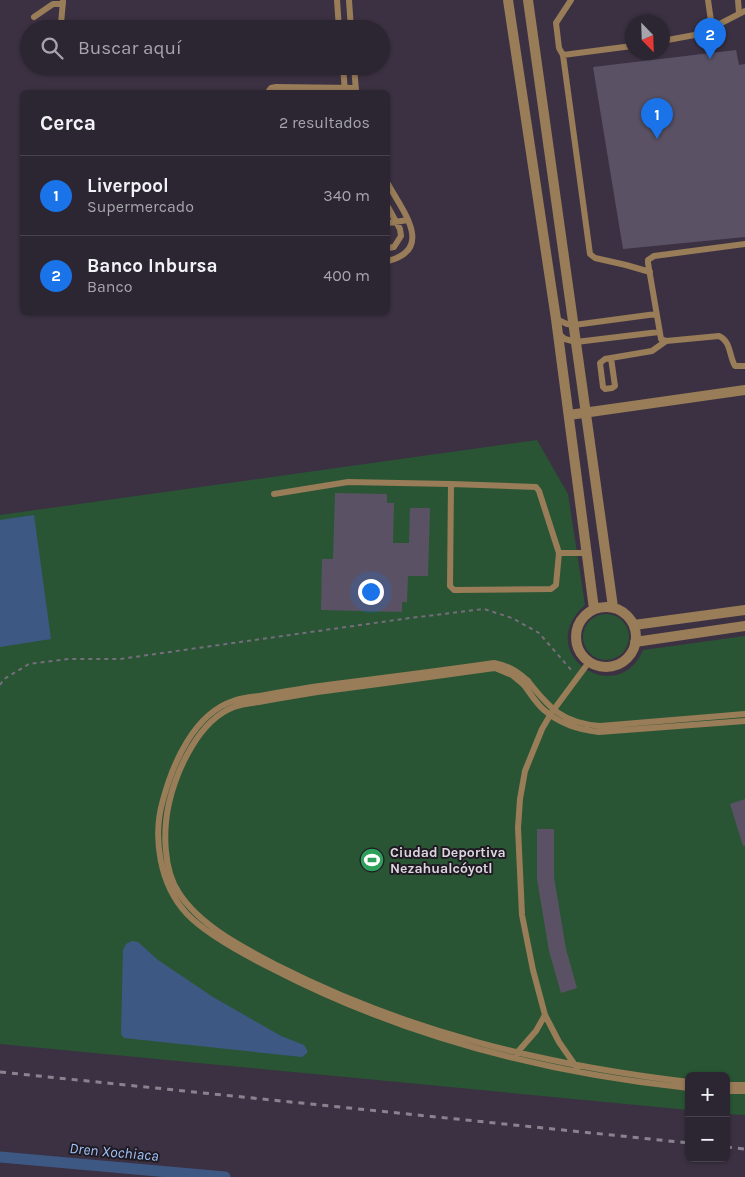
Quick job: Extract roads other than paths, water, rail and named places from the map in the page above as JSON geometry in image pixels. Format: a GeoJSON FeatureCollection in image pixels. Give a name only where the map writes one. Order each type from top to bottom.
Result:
{"type":"FeatureCollection","features":[{"type":"Feature","properties":{"kind":"street"},"geometry":{"type":"LineString","coordinates":[[508,0],[559,334],[594,609]]}},
{"type":"Feature","properties":{"kind":"street"},"geometry":{"type":"LineString","coordinates":[[528,0],[612,607]]}},
{"type":"Feature","properties":{"kind":"street"},"geometry":{"type":"LineString","coordinates":[[516,57],[535,55]]}},
{"type":"Feature","properties":{"kind":"street"},"geometry":{"type":"LineString","coordinates":[[569,416],[745,390]]}},
{"type":"Feature","properties":{"kind":"street"},"geometry":{"type":"LineString","coordinates":[[603,606],[612,607],[626,614],[634,626],[635,642],[631,653],[625,660],[608,667],[598,666],[582,656],[575,639],[576,629],[586,614],[594,609],[603,606]]}},
{"type":"Feature","properties":{"kind":"street"},"geometry":{"type":"LineString","coordinates":[[634,626],[745,610]]}},
{"type":"Feature","properties":{"kind":"street"},"geometry":{"type":"LineString","coordinates":[[635,642],[745,626]]}},
{"type":"Feature","properties":{"kind":"lane"},"geometry":{"type":"LineString","coordinates":[[337,0],[338,20]]}},
{"type":"Feature","properties":{"kind":"lane"},"geometry":{"type":"LineString","coordinates":[[349,0],[350,20]]}},
{"type":"Feature","properties":{"kind":"lane"},"geometry":{"type":"LineString","coordinates":[[571,0],[556,24],[559,48],[563,55],[590,254],[595,258],[650,272]]}},
{"type":"Feature","properties":{"kind":"lane"},"geometry":{"type":"LineString","coordinates":[[708,0],[712,28]]}},
{"type":"Feature","properties":{"kind":"lane"},"geometry":{"type":"LineString","coordinates":[[670,40],[685,38],[712,28],[742,12],[738,0]]}},
{"type":"Feature","properties":{"kind":"lane"},"geometry":{"type":"LineString","coordinates":[[34,17],[53,2],[63,2],[61,20]]}},
{"type":"Feature","properties":{"kind":"lane"},"geometry":{"type":"LineString","coordinates":[[563,55],[625,47]]}},
{"type":"Feature","properties":{"kind":"lane"},"geometry":{"type":"LineString","coordinates":[[344,75],[345,90]]}},
{"type":"Feature","properties":{"kind":"lane"},"geometry":{"type":"LineString","coordinates":[[270,90],[276,87],[356,90],[355,75]]}},
{"type":"Feature","properties":{"kind":"lane"},"geometry":{"type":"LineString","coordinates":[[390,259],[404,255],[413,243],[413,235],[408,220],[391,197]]}},
{"type":"Feature","properties":{"kind":"lane"},"geometry":{"type":"LineString","coordinates":[[390,211],[402,236],[394,246],[390,247]]}},
{"type":"Feature","properties":{"kind":"lane"},"geometry":{"type":"LineString","coordinates":[[390,223],[408,220]]}},
{"type":"Feature","properties":{"kind":"lane"},"geometry":{"type":"LineString","coordinates":[[666,342],[661,339],[659,332],[648,260],[654,256],[745,244]]}},
{"type":"Feature","properties":{"kind":"lane"},"geometry":{"type":"LineString","coordinates":[[556,319],[574,325],[656,314]]}},
{"type":"Feature","properties":{"kind":"lane"},"geometry":{"type":"LineString","coordinates":[[559,334],[564,339],[576,342],[659,332]]}},
{"type":"Feature","properties":{"kind":"lane"},"geometry":{"type":"LineString","coordinates":[[611,358],[652,351],[666,342],[719,336],[728,343],[735,366],[745,366]]}},
{"type":"Feature","properties":{"kind":"lane"},"geometry":{"type":"LineString","coordinates":[[274,494],[348,482],[451,484],[536,488],[539,491],[559,553],[556,585],[551,589],[454,590],[450,586],[451,484]]}},
{"type":"Feature","properties":{"kind":"lane"},"geometry":{"type":"LineString","coordinates":[[559,553],[587,552]]}},
{"type":"Feature","properties":{"kind":"lane"},"geometry":{"type":"LineString","coordinates":[[589,662],[542,729],[525,771],[520,799],[518,856],[522,915],[533,970],[546,1014],[559,1042],[577,1069],[685,1082]]}},
{"type":"Feature","properties":{"kind":"lane"},"geometry":{"type":"LineString","coordinates":[[685,1088],[640,1083],[515,1055],[422,1027],[367,1007],[259,956],[207,924],[191,909],[178,891],[170,872],[167,851],[166,829],[169,804],[177,776],[189,751],[208,724],[235,706],[288,696],[494,668],[526,683],[543,709],[559,720],[583,730],[745,721]]}},
{"type":"Feature","properties":{"kind":"lane"},"geometry":{"type":"LineString","coordinates":[[599,729],[745,714]]}},
{"type":"Feature","properties":{"kind":"lane"},"geometry":{"type":"LineString","coordinates":[[515,1055],[536,1031],[546,1014]]}},
{"type":"Feature","properties":{"kind":"lane"},"geometry":{"type":"LineString","coordinates":[[730,1085],[745,1086]]}},
{"type":"Feature","properties":{"kind":"lane"},"geometry":{"type":"LineString","coordinates":[[730,1090],[745,1091]]}},
{"type":"Feature","properties":{"kind":"water"},"geometry":{"type":"Polygon","coordinates":[[[34,515],[51,639],[0,647],[0,520],[34,515]]]}},
{"type":"Feature","properties":{"kind":"water"},"geometry":{"type":"Polygon","coordinates":[[[132,941],[138,942],[158,960],[213,997],[281,1036],[304,1045],[307,1053],[302,1057],[124,1038],[121,1034],[123,950],[126,944],[132,941]]]}},
{"type":"Feature","properties":{"kind":"waterway","name":"Dren Xochiaca"},"geometry":{"type":"LineString","coordinates":[[0,1157],[225,1177]]}},
{"type":"Feature","properties":{"kind":"railway"},"geometry":{"type":"LineString","coordinates":[[0,1072],[685,1143]]}},
{"type":"Feature","properties":{"kind":"railway"},"geometry":{"type":"LineString","coordinates":[[730,1147],[745,1149]]}},
{"type":"Feature","properties":{"kind":"place","name":"Banco Inbursa"},"geometry":{"type":"Point","coordinates":[710,59]}},
{"type":"Feature","properties":{"kind":"place","name":"Liverpool"},"geometry":{"type":"Point","coordinates":[657,139]}},
{"type":"Feature","properties":{"kind":"place","name":"Ciudad Deportiva Nezahualcóyotl"},"geometry":{"type":"Point","coordinates":[372,860]}}]}
